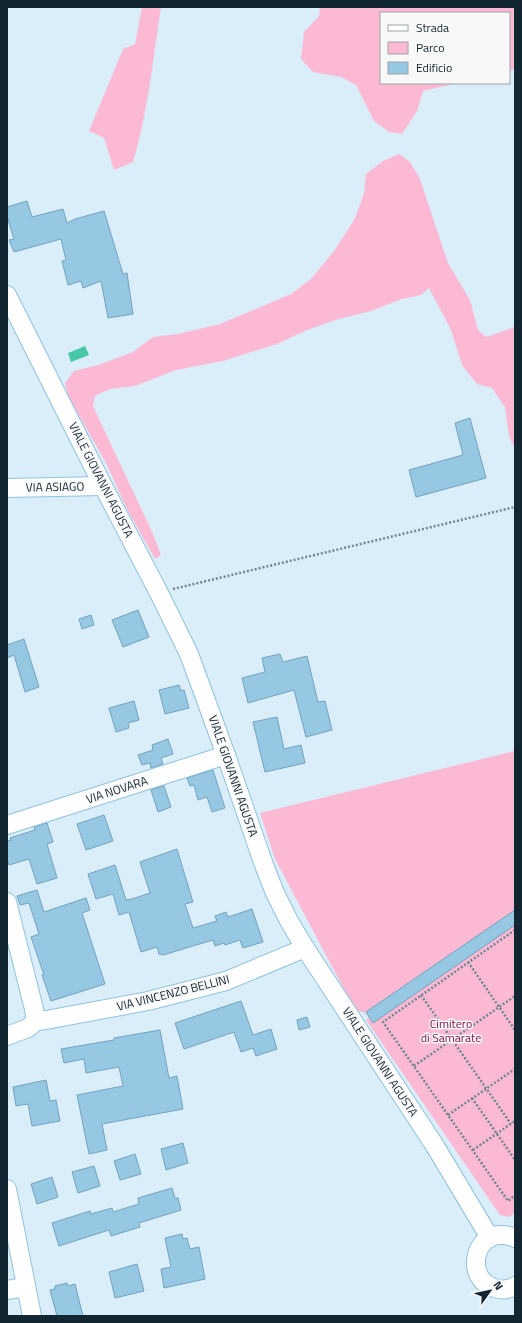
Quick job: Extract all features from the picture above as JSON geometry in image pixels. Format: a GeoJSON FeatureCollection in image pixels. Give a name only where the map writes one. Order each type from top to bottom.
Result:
{"type":"FeatureCollection","features":[{"type":"Feature","properties":{"kind":"street","name":"VIALE GIOVANNI AGUSTA"},"geometry":{"type":"LineString","coordinates":[[7,296],[159,593],[196,670],[275,894],[305,948],[434,1146],[490,1238]]}},
{"type":"Feature","properties":{"kind":"street","name":"VIA ASIAGO"},"geometry":{"type":"LineString","coordinates":[[7,488],[103,486]]}},
{"type":"Feature","properties":{"kind":"street","name":"VIA NOVARA"},"geometry":{"type":"LineString","coordinates":[[7,825],[226,755]]}},
{"type":"Feature","properties":{"kind":"street"},"geometry":{"type":"LineString","coordinates":[[7,902],[36,1021]]}},
{"type":"Feature","properties":{"kind":"street","name":"VIA VINCENZO BELLINI"},"geometry":{"type":"LineString","coordinates":[[7,1036],[28,1028],[36,1021],[148,1001],[226,981],[305,948]]}},
{"type":"Feature","properties":{"kind":"street"},"geometry":{"type":"LineString","coordinates":[[7,1189],[12,1247],[26,1287],[32,1316]]}},
{"type":"Feature","properties":{"kind":"street"},"geometry":{"type":"LineString","coordinates":[[514,1287],[500,1290],[489,1286],[480,1278],[476,1268],[476,1256],[481,1245],[490,1238],[502,1235],[515,1238]]}},
{"type":"Feature","properties":{"kind":"street"},"geometry":{"type":"LineString","coordinates":[[7,1290],[26,1287]]}},
{"type":"Feature","properties":{"kind":"path"},"geometry":{"type":"LineString","coordinates":[[159,593],[515,507]]}},
{"type":"Feature","properties":{"kind":"path"},"geometry":{"type":"LineString","coordinates":[[515,930],[383,1022],[508,1201],[515,1195]]}},
{"type":"Feature","properties":{"kind":"path"},"geometry":{"type":"LineString","coordinates":[[468,962],[515,1030]]}},
{"type":"Feature","properties":{"kind":"path"},"geometry":{"type":"LineString","coordinates":[[421,995],[511,1124]]}},
{"type":"Feature","properties":{"kind":"path"},"geometry":{"type":"LineString","coordinates":[[414,1066],[515,996]]}},
{"type":"Feature","properties":{"kind":"path"},"geometry":{"type":"LineString","coordinates":[[448,1115],[515,1069]]}},
{"type":"Feature","properties":{"kind":"path"},"geometry":{"type":"LineString","coordinates":[[472,1098],[515,1160]]}},
{"type":"Feature","properties":{"kind":"path"},"geometry":{"type":"LineString","coordinates":[[473,1150],[515,1121]]}},
{"type":"Feature","properties":{"kind":"green space"},"geometry":{"type":"Polygon","coordinates":[[[142,7],[161,7],[153,66],[143,124],[133,162],[114,170],[104,138],[89,131],[123,49],[135,44],[142,7]]]}},
{"type":"Feature","properties":{"kind":"green space"},"geometry":{"type":"Polygon","coordinates":[[[320,7],[515,7],[515,69],[510,71],[510,12],[380,12],[380,84],[453,84],[423,91],[417,111],[402,134],[389,132],[374,121],[356,85],[341,77],[313,72],[301,59],[304,32],[319,16],[320,7]]]}},
{"type":"Feature","properties":{"kind":"green space"},"geometry":{"type":"Polygon","coordinates":[[[399,154],[410,162],[420,179],[448,263],[470,300],[478,330],[486,337],[515,327],[515,450],[509,436],[505,407],[492,388],[477,384],[462,365],[451,330],[429,288],[421,295],[402,299],[371,311],[339,319],[307,330],[277,344],[223,361],[176,370],[135,386],[110,389],[95,396],[93,406],[153,534],[161,555],[155,559],[127,509],[106,463],[68,396],[65,383],[74,371],[98,365],[133,352],[153,337],[178,334],[220,324],[291,294],[312,278],[334,251],[351,225],[356,216],[364,193],[366,174],[383,161],[399,154]]]}},
{"type":"Feature","properties":{"kind":"green space","name":"Cimitero di Samarate"},"geometry":{"type":"Polygon","coordinates":[[[515,751],[515,1213],[509,1217],[500,1215],[366,1020],[369,1018],[366,1013],[355,1010],[275,859],[260,813],[515,751]]]}},
{"type":"Feature","properties":{"kind":"shaded area"},"geometry":{"type":"Polygon","coordinates":[[[85,346],[89,355],[71,362],[68,353],[85,346]]]}},
{"type":"Feature","properties":{"kind":"building"},"geometry":{"type":"Polygon","coordinates":[[[27,201],[32,217],[63,209],[67,223],[75,219],[104,211],[123,274],[127,273],[133,314],[108,318],[101,281],[83,288],[81,281],[68,285],[62,261],[66,260],[61,239],[14,252],[9,240],[14,239],[7,216],[7,207],[27,201]]]}},
{"type":"Feature","properties":{"kind":"building"},"geometry":{"type":"Polygon","coordinates":[[[470,418],[486,478],[416,497],[409,470],[463,455],[455,423],[470,418]]]}},
{"type":"Feature","properties":{"kind":"building"},"geometry":{"type":"Polygon","coordinates":[[[138,610],[149,637],[123,647],[112,620],[138,610]]]}},
{"type":"Feature","properties":{"kind":"building"},"geometry":{"type":"Polygon","coordinates":[[[91,615],[94,625],[82,629],[79,619],[91,615]]]}},
{"type":"Feature","properties":{"kind":"building"},"geometry":{"type":"Polygon","coordinates":[[[24,639],[39,687],[25,692],[14,655],[7,658],[7,645],[24,639]]]}},
{"type":"Feature","properties":{"kind":"building"},"geometry":{"type":"Polygon","coordinates":[[[280,654],[283,662],[307,656],[318,702],[325,701],[332,730],[306,737],[294,690],[248,703],[242,678],[265,672],[262,658],[280,654]]]}},
{"type":"Feature","properties":{"kind":"building"},"geometry":{"type":"Polygon","coordinates":[[[179,685],[181,691],[184,690],[189,708],[165,714],[159,690],[179,685]]]}},
{"type":"Feature","properties":{"kind":"building"},"geometry":{"type":"Polygon","coordinates":[[[134,701],[139,720],[128,723],[129,728],[116,732],[109,708],[134,701]]]}},
{"type":"Feature","properties":{"kind":"building"},"geometry":{"type":"Polygon","coordinates":[[[277,717],[284,749],[301,745],[305,763],[265,772],[253,722],[277,717]]]}},
{"type":"Feature","properties":{"kind":"building"},"geometry":{"type":"Polygon","coordinates":[[[168,739],[173,754],[161,758],[163,764],[151,768],[150,763],[142,765],[138,755],[153,750],[152,745],[168,739]]]}},
{"type":"Feature","properties":{"kind":"building"},"geometry":{"type":"Polygon","coordinates":[[[213,770],[225,808],[212,812],[207,797],[198,800],[194,785],[190,786],[187,778],[213,770]]]}},
{"type":"Feature","properties":{"kind":"building"},"geometry":{"type":"Polygon","coordinates":[[[164,786],[171,807],[158,812],[151,790],[164,786]]]}},
{"type":"Feature","properties":{"kind":"building"},"geometry":{"type":"Polygon","coordinates":[[[104,815],[113,841],[86,850],[77,824],[104,815]]]}},
{"type":"Feature","properties":{"kind":"building"},"geometry":{"type":"Polygon","coordinates":[[[47,823],[53,842],[47,844],[57,878],[37,884],[29,859],[9,865],[7,859],[7,841],[11,840],[10,838],[35,830],[34,827],[47,823]]]}},
{"type":"Feature","properties":{"kind":"building"},"geometry":{"type":"Polygon","coordinates":[[[177,849],[193,902],[185,904],[193,928],[217,921],[215,916],[226,912],[228,917],[252,909],[263,942],[243,948],[240,940],[225,945],[224,943],[215,946],[213,940],[163,955],[159,954],[157,947],[141,952],[129,912],[119,915],[113,894],[96,899],[88,874],[115,865],[126,900],[132,899],[150,893],[140,862],[177,849]]]}},
{"type":"Feature","properties":{"kind":"building"},"geometry":{"type":"Polygon","coordinates":[[[37,890],[44,912],[86,898],[90,910],[82,913],[105,984],[51,1001],[31,937],[39,934],[29,903],[20,905],[17,896],[37,890]]]}},
{"type":"Feature","properties":{"kind":"building"},"geometry":{"type":"Polygon","coordinates":[[[515,910],[515,925],[373,1023],[366,1012],[515,910]]]}},
{"type":"Feature","properties":{"kind":"building"},"geometry":{"type":"Polygon","coordinates":[[[241,1001],[253,1035],[271,1029],[277,1049],[256,1056],[253,1048],[241,1052],[234,1032],[184,1049],[175,1023],[241,1001]]]}},
{"type":"Feature","properties":{"kind":"building"},"geometry":{"type":"Polygon","coordinates":[[[307,1017],[310,1027],[299,1030],[297,1020],[307,1017]]]}},
{"type":"Feature","properties":{"kind":"building"},"geometry":{"type":"Polygon","coordinates":[[[160,1030],[169,1078],[177,1076],[183,1109],[102,1124],[107,1150],[89,1154],[77,1095],[123,1086],[119,1067],[86,1073],[84,1059],[64,1063],[61,1049],[160,1030]]]}},
{"type":"Feature","properties":{"kind":"building"},"geometry":{"type":"Polygon","coordinates":[[[46,1080],[50,1101],[56,1100],[60,1121],[32,1126],[28,1104],[16,1106],[13,1087],[46,1080]]]}},
{"type":"Feature","properties":{"kind":"building"},"geometry":{"type":"Polygon","coordinates":[[[183,1143],[188,1163],[166,1170],[161,1149],[183,1143]]]}},
{"type":"Feature","properties":{"kind":"building"},"geometry":{"type":"Polygon","coordinates":[[[135,1154],[141,1174],[120,1180],[114,1161],[135,1154]]]}},
{"type":"Feature","properties":{"kind":"building"},"geometry":{"type":"Polygon","coordinates":[[[94,1166],[100,1186],[78,1193],[72,1172],[94,1166]]]}},
{"type":"Feature","properties":{"kind":"building"},"geometry":{"type":"Polygon","coordinates":[[[52,1177],[58,1197],[37,1204],[31,1184],[52,1177]]]}},
{"type":"Feature","properties":{"kind":"building"},"geometry":{"type":"Polygon","coordinates":[[[172,1188],[175,1198],[178,1198],[181,1210],[139,1223],[140,1227],[111,1236],[109,1230],[59,1246],[52,1223],[90,1211],[91,1214],[112,1208],[113,1212],[139,1204],[138,1198],[172,1188]]]}},
{"type":"Feature","properties":{"kind":"building"},"geometry":{"type":"Polygon","coordinates":[[[182,1234],[183,1239],[187,1238],[190,1249],[199,1247],[205,1279],[164,1288],[161,1269],[171,1267],[165,1238],[182,1234]]]}},
{"type":"Feature","properties":{"kind":"building"},"geometry":{"type":"Polygon","coordinates":[[[137,1264],[144,1291],[115,1298],[109,1272],[137,1264]]]}},
{"type":"Feature","properties":{"kind":"building"},"geometry":{"type":"Polygon","coordinates":[[[67,1283],[68,1286],[75,1284],[83,1316],[57,1316],[50,1290],[55,1289],[55,1286],[67,1283]]]}}]}
